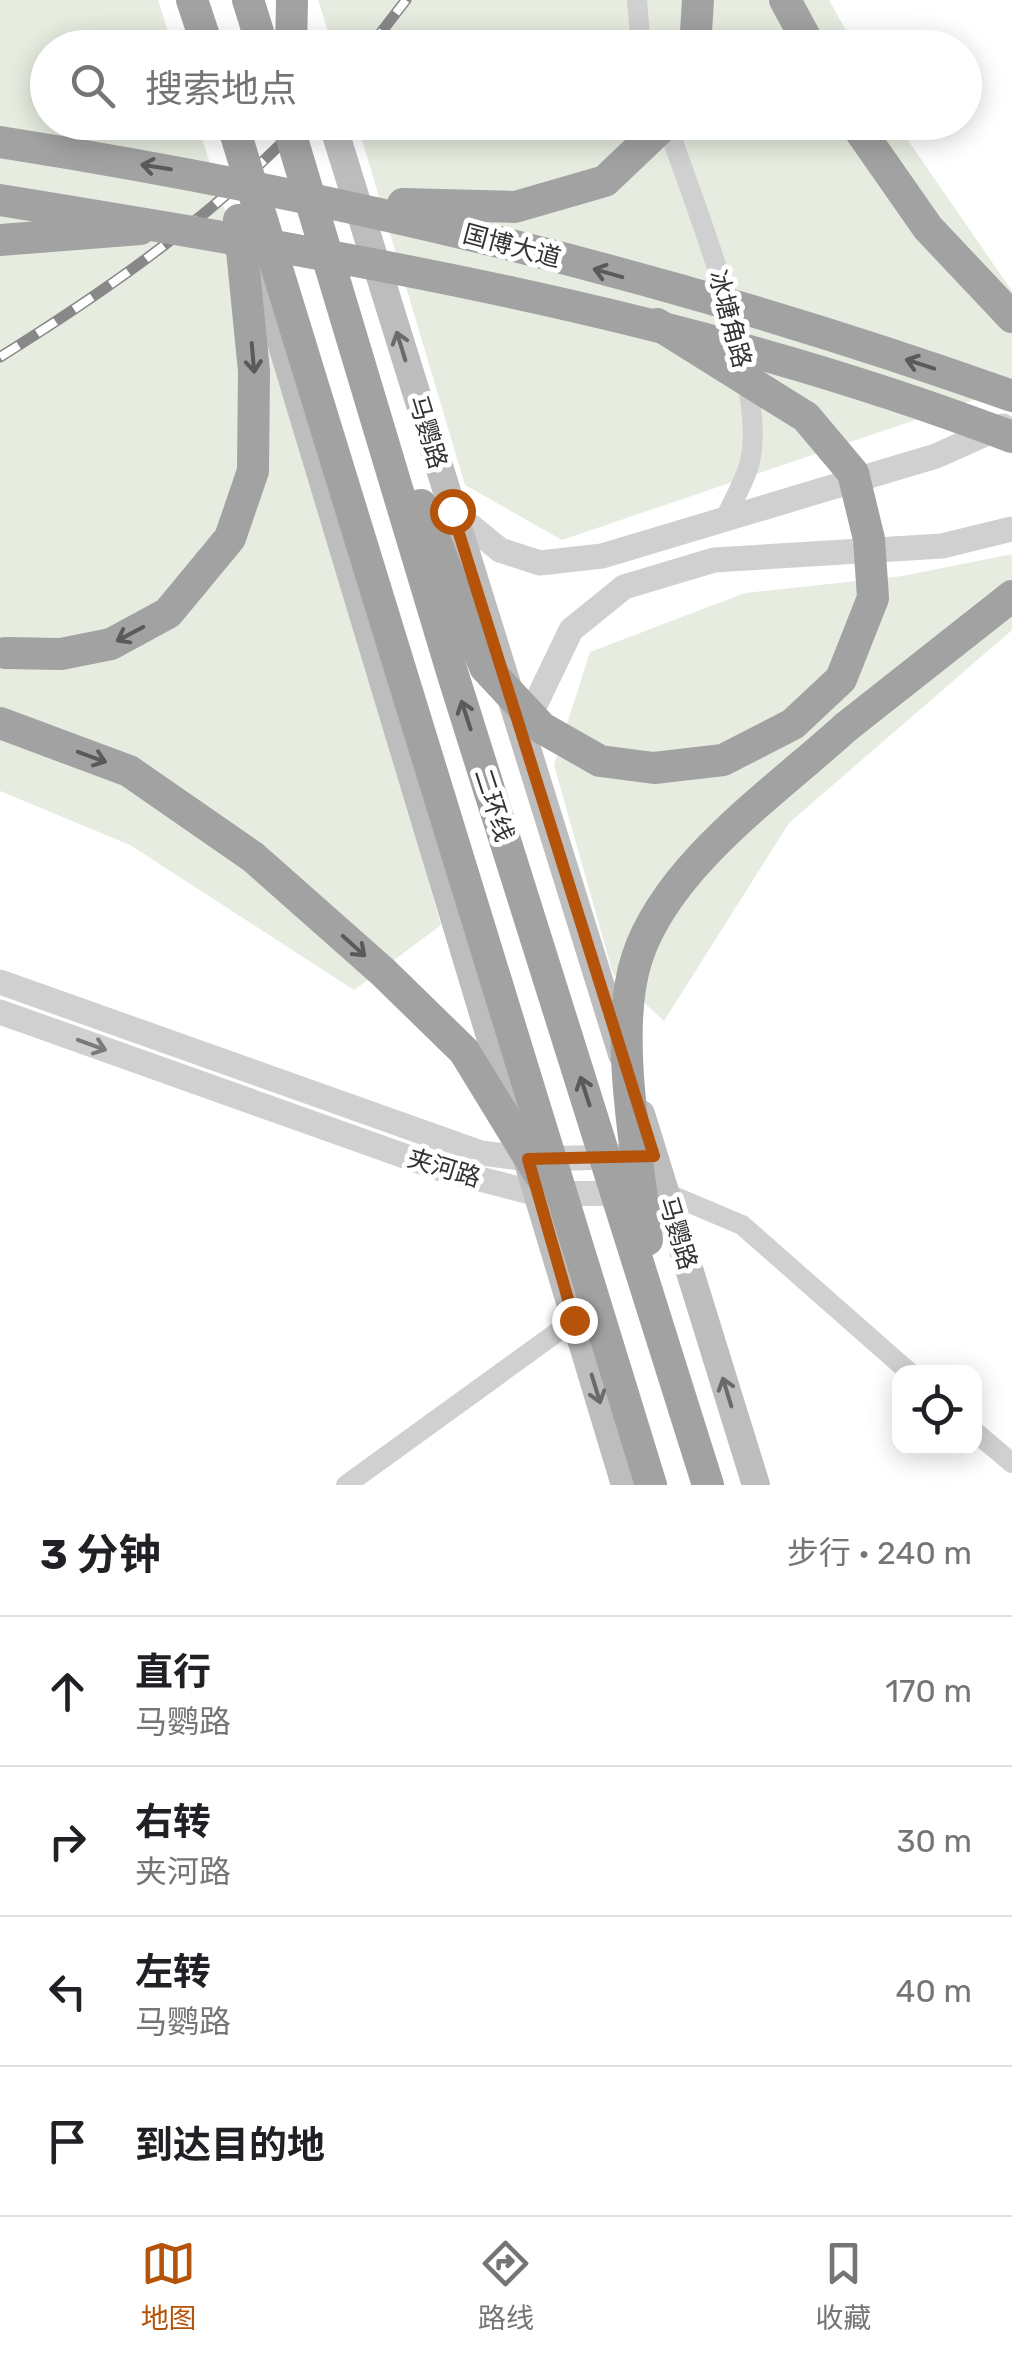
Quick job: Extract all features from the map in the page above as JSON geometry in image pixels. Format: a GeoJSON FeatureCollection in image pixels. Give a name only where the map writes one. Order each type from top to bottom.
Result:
{"type":"FeatureCollection","features":[{"type":"Feature","properties":{"kind":"highway"},"geometry":{"type":"LineString","coordinates":[[192,0],[199,30]]}},
{"type":"Feature","properties":{"kind":"highway"},"geometry":{"type":"LineString","coordinates":[[248,0],[257,30]]}},
{"type":"Feature","properties":{"kind":"highway"},"geometry":{"type":"LineString","coordinates":[[291,30],[292,0]]}},
{"type":"Feature","properties":{"kind":"highway"},"geometry":{"type":"LineString","coordinates":[[696,30],[698,0]]}},
{"type":"Feature","properties":{"kind":"highway"},"geometry":{"type":"LineString","coordinates":[[785,0],[801,30]]}},
{"type":"Feature","properties":{"kind":"highway"},"geometry":{"type":"LineString","coordinates":[[0,652],[61,654],[111,644],[168,613],[230,538],[252,471],[254,371],[240,223],[222,140]]}},
{"type":"Feature","properties":{"kind":"highway","name":"二环线"},"geometry":{"type":"LineString","coordinates":[[237,140],[564,1215],[651,1485]]}},
{"type":"Feature","properties":{"kind":"highway","name":"二环线"},"geometry":{"type":"LineString","coordinates":[[293,140],[708,1485]]}},
{"type":"Feature","properties":{"kind":"highway"},"geometry":{"type":"LineString","coordinates":[[300,140],[304,175]]}},
{"type":"Feature","properties":{"kind":"highway"},"geometry":{"type":"LineString","coordinates":[[340,202],[514,206],[605,182],[648,140]]}},
{"type":"Feature","properties":{"kind":"highway"},"geometry":{"type":"LineString","coordinates":[[867,140],[928,228],[1012,317]]}},
{"type":"Feature","properties":{"kind":"highway","name":"国博大道"},"geometry":{"type":"LineString","coordinates":[[0,142],[199,174],[340,202],[535,252],[921,364],[1012,396]]}},
{"type":"Feature","properties":{"kind":"highway","name":"国博大道"},"geometry":{"type":"LineString","coordinates":[[0,200],[412,269],[658,324],[922,403],[1012,438]]}},
{"type":"Feature","properties":{"kind":"highway"},"geometry":{"type":"LineString","coordinates":[[0,240],[169,228]]}},
{"type":"Feature","properties":{"kind":"highway"},"geometry":{"type":"LineString","coordinates":[[356,352],[485,668],[542,728],[600,761],[654,768],[724,760],[793,724],[842,679],[872,598],[868,538],[852,472],[806,416],[658,324]]}},
{"type":"Feature","properties":{"kind":"highway"},"geometry":{"type":"LineString","coordinates":[[655,1310],[626,1039],[636,959],[658,914],[688,871],[846,727],[1012,596]]}},
{"type":"Feature","properties":{"kind":"highway"},"geometry":{"type":"LineString","coordinates":[[0,724],[129,770],[253,858],[334,928],[464,1051],[564,1215]]}},
{"type":"Feature","properties":{"kind":"main road"},"geometry":{"type":"LineString","coordinates":[[178,0],[194,30]]}},
{"type":"Feature","properties":{"kind":"main road"},"geometry":{"type":"LineString","coordinates":[[292,0],[302,30]]}},
{"type":"Feature","properties":{"kind":"main road"},"geometry":{"type":"LineString","coordinates":[[223,140],[625,1485]]}},
{"type":"Feature","properties":{"kind":"main road","name":"马鹦路"},"geometry":{"type":"LineString","coordinates":[[338,140],[756,1485]]}},
{"type":"Feature","properties":{"kind":"street"},"geometry":{"type":"LineString","coordinates":[[637,0],[640,30]]}},
{"type":"Feature","properties":{"kind":"street","name":"冰塘角路"},"geometry":{"type":"LineString","coordinates":[[672,140],[716,267],[752,402],[750,461],[726,517]]}},
{"type":"Feature","properties":{"kind":"street"},"geometry":{"type":"LineString","coordinates":[[452,511],[500,550],[540,563],[602,556],[936,456],[1012,422]]}},
{"type":"Feature","properties":{"kind":"street"},"geometry":{"type":"LineString","coordinates":[[521,735],[571,630],[624,586],[714,560],[942,546],[1012,530]]}},
{"type":"Feature","properties":{"kind":"street","name":"夹河路"},"geometry":{"type":"LineString","coordinates":[[0,982],[462,1147],[528,1159],[654,1156]]}},
{"type":"Feature","properties":{"kind":"street","name":"夹河路"},"geometry":{"type":"LineString","coordinates":[[0,1012],[440,1169],[538,1194],[666,1193],[742,1225],[901,1365]]}},
{"type":"Feature","properties":{"kind":"street"},"geometry":{"type":"LineString","coordinates":[[346,1485],[574,1320]]}},
{"type":"Feature","properties":{"kind":"street"},"geometry":{"type":"LineString","coordinates":[[982,1438],[1012,1463]]}},
{"type":"Feature","properties":{"kind":"shaded area"},"geometry":{"type":"Polygon","coordinates":[[[0,0],[158,0],[168,30],[30,30],[30,140],[202,140],[329,533],[441,925],[354,990],[130,845],[0,791],[0,0]]]}},
{"type":"Feature","properties":{"kind":"shaded area"},"geometry":{"type":"Polygon","coordinates":[[[318,0],[829,0],[846,30],[328,30],[318,0]]]}},
{"type":"Feature","properties":{"kind":"shaded area"},"geometry":{"type":"Polygon","coordinates":[[[362,140],[908,140],[1012,291],[1012,387],[562,540],[465,485],[362,140]]]}},
{"type":"Feature","properties":{"kind":"shaded area"},"geometry":{"type":"Polygon","coordinates":[[[1012,554],[1012,630],[789,823],[664,1021],[613,974],[554,765],[590,652],[745,593],[903,576],[1012,554]]]}},
{"type":"Feature","properties":{"kind":"railway"},"geometry":{"type":"LineString","coordinates":[[383,30],[406,0]]}},
{"type":"Feature","properties":{"kind":"railway"},"geometry":{"type":"LineString","coordinates":[[0,357],[81,305],[197,220],[284,140]]}},
{"type":"Feature","properties":{"kind":"route"},"geometry":{"type":"LineString","coordinates":[[452,511],[654,1156],[528,1159],[574,1320]]}}]}
